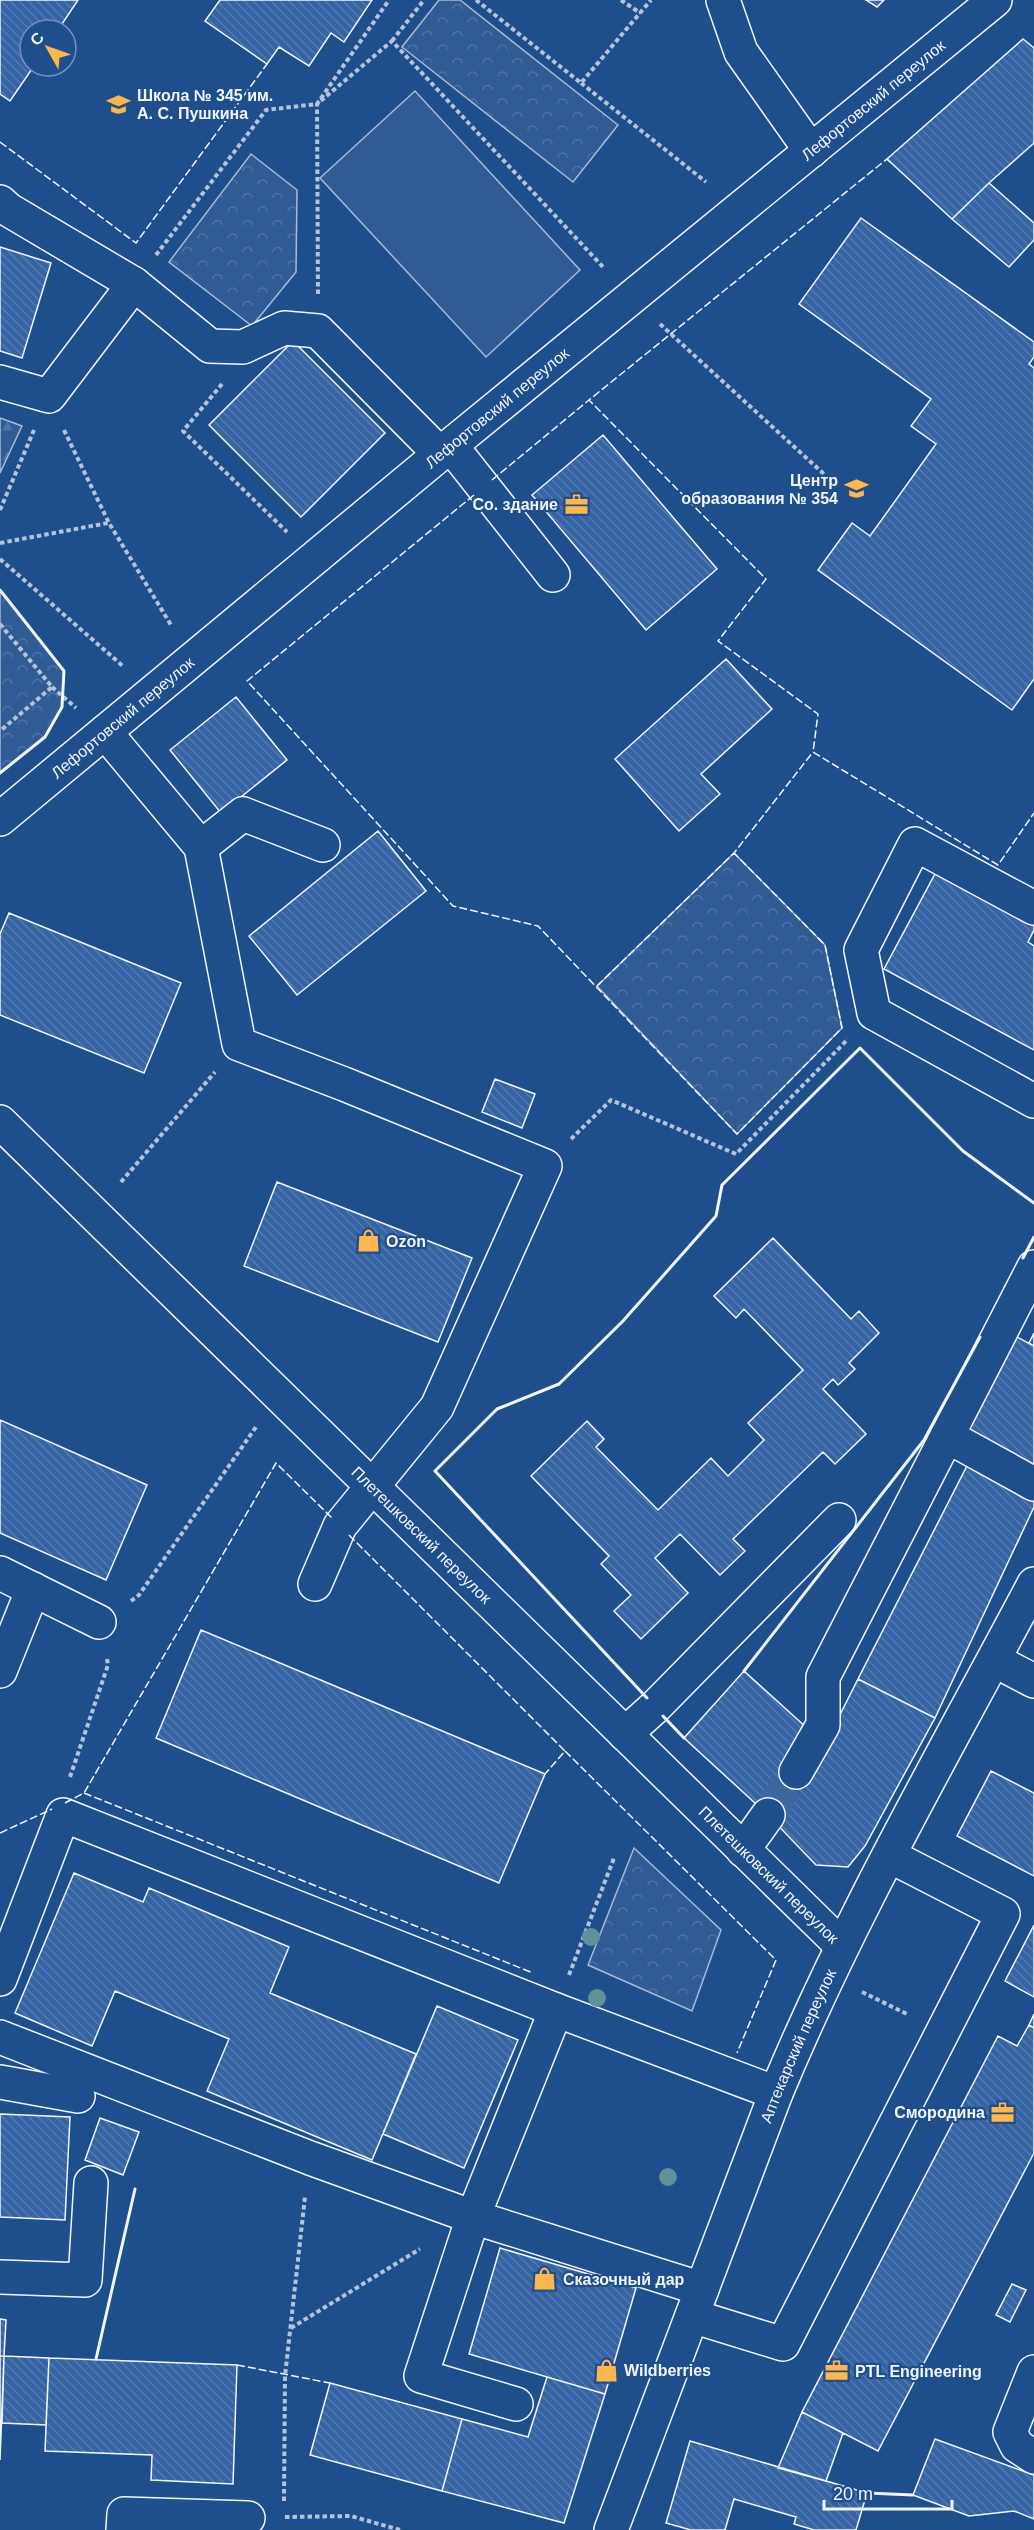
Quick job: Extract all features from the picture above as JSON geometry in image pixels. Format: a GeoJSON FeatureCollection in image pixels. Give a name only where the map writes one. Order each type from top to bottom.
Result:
{"type":"FeatureCollection","features":[{"type":"Feature","properties":{"kind":"street"},"geometry":{"type":"LineString","coordinates":[[723,0],[741,52],[811,151]]}},
{"type":"Feature","properties":{"kind":"street","name":"Лефортовский переулок"},"geometry":{"type":"LineString","coordinates":[[0,819],[995,0]]}},
{"type":"Feature","properties":{"kind":"street"},"geometry":{"type":"LineString","coordinates":[[0,201],[9,210],[134,284],[210,346],[243,347],[284,328],[318,331],[446,450],[553,575]]}},
{"type":"Feature","properties":{"kind":"street"},"geometry":{"type":"LineString","coordinates":[[0,382],[49,396],[134,284]]}},
{"type":"Feature","properties":{"kind":"street"},"geometry":{"type":"LineString","coordinates":[[105,732],[201,848],[238,1044],[344,1084],[545,1166],[437,1407],[340,1526],[315,1584]]}},
{"type":"Feature","properties":{"kind":"street"},"geometry":{"type":"LineString","coordinates":[[201,848],[243,814],[323,844]]}},
{"type":"Feature","properties":{"kind":"street"},"geometry":{"type":"LineString","coordinates":[[1034,908],[915,844],[861,950],[874,1013],[1034,1101]]}},
{"type":"Feature","properties":{"kind":"street","name":"Плетешковский переулок"},"geometry":{"type":"LineString","coordinates":[[0,1122],[842,1946]]}},
{"type":"Feature","properties":{"kind":"street"},"geometry":{"type":"LineString","coordinates":[[796,1772],[823,1725],[823,1677],[1034,1267]]}},
{"type":"Feature","properties":{"kind":"street"},"geometry":{"type":"LineString","coordinates":[[947,1436],[1034,1484]]}},
{"type":"Feature","properties":{"kind":"street"},"geometry":{"type":"LineString","coordinates":[[625,1734],[655,1707],[839,1520]]}},
{"type":"Feature","properties":{"kind":"street"},"geometry":{"type":"LineString","coordinates":[[0,1573],[99,1622]]}},
{"type":"Feature","properties":{"kind":"street","name":"Аптекарский переулок"},"geometry":{"type":"LineString","coordinates":[[611,2530],[776,2093],[805,2024],[842,1946],[1034,1584]]}},
{"type":"Feature","properties":{"kind":"street"},"geometry":{"type":"LineString","coordinates":[[0,1671],[33,1589]]}},
{"type":"Feature","properties":{"kind":"street"},"geometry":{"type":"LineString","coordinates":[[994,1660],[1034,1681]]}},
{"type":"Feature","properties":{"kind":"street"},"geometry":{"type":"LineString","coordinates":[[0,1979],[63,1815],[556,2010],[776,2093]]}},
{"type":"Feature","properties":{"kind":"street"},"geometry":{"type":"LineString","coordinates":[[743,1850],[768,1815]]}},
{"type":"Feature","properties":{"kind":"street"},"geometry":{"type":"LineString","coordinates":[[0,2037],[310,2158],[473,2217],[697,2303],[783,2344],[1003,1914],[890,1856]]}},
{"type":"Feature","properties":{"kind":"street"},"geometry":{"type":"LineString","coordinates":[[516,2404],[421,2376],[473,2217],[556,2010]]}},
{"type":"Feature","properties":{"kind":"street"},"geometry":{"type":"LineString","coordinates":[[0,2082],[78,2096]]}},
{"type":"Feature","properties":{"kind":"street"},"geometry":{"type":"LineString","coordinates":[[0,2277],[85,2280],[91,2183]]}},
{"type":"Feature","properties":{"kind":"street"},"geometry":{"type":"LineString","coordinates":[[1034,2372],[1010,2432],[1017,2446],[1034,2457]]}},
{"type":"Feature","properties":{"kind":"street"},"geometry":{"type":"LineString","coordinates":[[123,2530],[124,2514],[248,2518]]}},
{"type":"Feature","properties":{"kind":"path"},"geometry":{"type":"LineString","coordinates":[[318,331],[317,104],[389,0]]}},
{"type":"Feature","properties":{"kind":"path"},"geometry":{"type":"LineString","coordinates":[[134,284],[266,110],[317,104],[392,41],[423,0]]}},
{"type":"Feature","properties":{"kind":"path"},"geometry":{"type":"LineString","coordinates":[[476,0],[706,182]]}},
{"type":"Feature","properties":{"kind":"path"},"geometry":{"type":"LineString","coordinates":[[621,0],[640,13]]}},
{"type":"Feature","properties":{"kind":"path"},"geometry":{"type":"LineString","coordinates":[[581,83],[651,0]]}},
{"type":"Feature","properties":{"kind":"path"},"geometry":{"type":"LineString","coordinates":[[392,41],[603,267]]}},
{"type":"Feature","properties":{"kind":"path"},"geometry":{"type":"LineString","coordinates":[[659,324],[825,475]]}},
{"type":"Feature","properties":{"kind":"path"},"geometry":{"type":"LineString","coordinates":[[261,338],[183,431],[290,534]]}},
{"type":"Feature","properties":{"kind":"path"},"geometry":{"type":"LineString","coordinates":[[0,510],[49,396]]}},
{"type":"Feature","properties":{"kind":"path"},"geometry":{"type":"LineString","coordinates":[[49,396],[109,523],[175,631]]}},
{"type":"Feature","properties":{"kind":"path"},"geometry":{"type":"LineString","coordinates":[[0,543],[109,523]]}},
{"type":"Feature","properties":{"kind":"path"},"geometry":{"type":"LineString","coordinates":[[0,560],[129,671]]}},
{"type":"Feature","properties":{"kind":"path"},"geometry":{"type":"LineString","coordinates":[[0,624],[63,698]]}},
{"type":"Feature","properties":{"kind":"path"},"geometry":{"type":"LineString","coordinates":[[0,731],[52,687]]}},
{"type":"Feature","properties":{"kind":"path"},"geometry":{"type":"LineString","coordinates":[[545,1166],[611,1100],[736,1154],[874,1013]]}},
{"type":"Feature","properties":{"kind":"path"},"geometry":{"type":"LineString","coordinates":[[121,1182],[238,1044]]}},
{"type":"Feature","properties":{"kind":"path"},"geometry":{"type":"LineString","coordinates":[[69,1778],[108,1665],[99,1622],[139,1595],[256,1426]]}},
{"type":"Feature","properties":{"kind":"path"},"geometry":{"type":"LineString","coordinates":[[556,2010],[614,1858]]}},
{"type":"Feature","properties":{"kind":"path"},"geometry":{"type":"LineString","coordinates":[[859,1990],[942,2032]]}},
{"type":"Feature","properties":{"kind":"path"},"geometry":{"type":"LineString","coordinates":[[283,2524],[285,2376],[310,2158]]}},
{"type":"Feature","properties":{"kind":"path"},"geometry":{"type":"LineString","coordinates":[[290,2328],[423,2248]]}},
{"type":"Feature","properties":{"kind":"path"},"geometry":{"type":"LineString","coordinates":[[284,2517],[351,2516],[400,2530]]}},
{"type":"Feature","properties":{"kind":"green space"},"geometry":{"type":"Polygon","coordinates":[[[439,0],[460,0],[618,125],[573,182],[402,47],[439,0]]]}},
{"type":"Feature","properties":{"kind":"green space"},"geometry":{"type":"Polygon","coordinates":[[[415,91],[580,270],[486,357],[320,178],[415,91]]]}},
{"type":"Feature","properties":{"kind":"green space"},"geometry":{"type":"Polygon","coordinates":[[[251,154],[297,190],[296,272],[252,326],[169,262],[251,154]]]}},
{"type":"Feature","properties":{"kind":"green space"},"geometry":{"type":"Polygon","coordinates":[[[0,418],[22,426],[0,473],[0,418]]]}},
{"type":"Feature","properties":{"kind":"green space"},"geometry":{"type":"Polygon","coordinates":[[[0,590],[64,671],[62,707],[45,737],[0,773],[0,590]]]}},
{"type":"Feature","properties":{"kind":"green space"},"geometry":{"type":"Polygon","coordinates":[[[734,853],[825,945],[842,1028],[737,1134],[597,986],[734,853]]]}},
{"type":"Feature","properties":{"kind":"green space"},"geometry":{"type":"Polygon","coordinates":[[[634,1848],[721,1930],[692,2011],[588,1965],[634,1848]]]}},
{"type":"Feature","properties":{"kind":"building"},"geometry":{"type":"Polygon","coordinates":[[[0,0],[78,0],[66,18],[18,18],[18,78],[26,78],[10,101],[0,94],[0,0]]]}},
{"type":"Feature","properties":{"kind":"building"},"geometry":{"type":"Polygon","coordinates":[[[220,0],[372,0],[344,42],[331,33],[309,66],[279,47],[267,64],[205,21],[220,0]]]}},
{"type":"Feature","properties":{"kind":"building"},"geometry":{"type":"Polygon","coordinates":[[[866,0],[884,0],[877,7],[866,0]]]}},
{"type":"Feature","properties":{"kind":"building"},"geometry":{"type":"Polygon","coordinates":[[[1023,39],[1034,48],[1034,143],[952,219],[887,159],[1023,39]]]}},
{"type":"Feature","properties":{"kind":"building"},"geometry":{"type":"Polygon","coordinates":[[[989,183],[1034,223],[1034,240],[1009,267],[952,219],[989,183]]]}},
{"type":"Feature","properties":{"kind":"building"},"geometry":{"type":"Polygon","coordinates":[[[861,218],[1034,342],[1034,357],[1029,364],[1034,368],[1034,679],[1012,710],[818,570],[852,523],[870,536],[936,444],[911,426],[931,399],[799,304],[861,218]]]}},
{"type":"Feature","properties":{"kind":"building"},"geometry":{"type":"Polygon","coordinates":[[[0,247],[51,263],[22,358],[0,351],[0,247]]]}},
{"type":"Feature","properties":{"kind":"building"},"geometry":{"type":"Polygon","coordinates":[[[293,341],[385,433],[301,517],[209,425],[293,341]]]}},
{"type":"Feature","properties":{"kind":"building"},"geometry":{"type":"Polygon","coordinates":[[[603,435],[717,569],[646,630],[532,495],[603,435]]]}},
{"type":"Feature","properties":{"kind":"building"},"geometry":{"type":"Polygon","coordinates":[[[726,659],[772,709],[701,774],[720,794],[679,831],[615,759],[726,659]]]}},
{"type":"Feature","properties":{"kind":"building"},"geometry":{"type":"Polygon","coordinates":[[[236,697],[287,760],[221,813],[170,750],[236,697]]]}},
{"type":"Feature","properties":{"kind":"building"},"geometry":{"type":"Polygon","coordinates":[[[378,831],[426,891],[297,995],[249,936],[378,831]]]}},
{"type":"Feature","properties":{"kind":"building"},"geometry":{"type":"Polygon","coordinates":[[[936,872],[1034,924],[1034,930],[1028,942],[1034,946],[1034,1050],[884,969],[936,872]]]}},
{"type":"Feature","properties":{"kind":"building"},"geometry":{"type":"Polygon","coordinates":[[[9,913],[181,983],[144,1073],[0,1015],[0,934],[9,913]]]}},
{"type":"Feature","properties":{"kind":"building"},"geometry":{"type":"Polygon","coordinates":[[[495,1079],[535,1094],[522,1128],[482,1112],[495,1079]]]}},
{"type":"Feature","properties":{"kind":"building"},"geometry":{"type":"Polygon","coordinates":[[[277,1182],[472,1258],[438,1342],[244,1266],[277,1182]]]}},
{"type":"Feature","properties":{"kind":"building"},"geometry":{"type":"Polygon","coordinates":[[[773,1238],[851,1319],[859,1311],[879,1333],[849,1363],[855,1369],[838,1385],[833,1379],[823,1389],[866,1434],[835,1464],[823,1452],[733,1539],[745,1551],[720,1575],[680,1534],[655,1558],[688,1593],[641,1639],[614,1611],[631,1595],[601,1564],[609,1556],[531,1476],[587,1421],[604,1439],[596,1447],[658,1510],[711,1458],[728,1476],[764,1440],[748,1423],[803,1370],[744,1309],[736,1318],[714,1296],[773,1238]]]}},
{"type":"Feature","properties":{"kind":"building"},"geometry":{"type":"Polygon","coordinates":[[[1034,1333],[1034,1346],[1029,1343],[1034,1333]]]}},
{"type":"Feature","properties":{"kind":"building"},"geometry":{"type":"Polygon","coordinates":[[[1015,1336],[1034,1346],[1034,1475],[962,1437],[1015,1336]]]}},
{"type":"Feature","properties":{"kind":"building"},"geometry":{"type":"Polygon","coordinates":[[[0,1420],[147,1485],[106,1580],[0,1533],[0,1420]]]}},
{"type":"Feature","properties":{"kind":"building"},"geometry":{"type":"Polygon","coordinates":[[[971,1458],[1034,1492],[1034,1507],[935,1718],[858,1679],[971,1458]]]}},
{"type":"Feature","properties":{"kind":"building"},"geometry":{"type":"Polygon","coordinates":[[[201,1630],[545,1774],[499,1883],[156,1738],[201,1630]]]}},
{"type":"Feature","properties":{"kind":"building"},"geometry":{"type":"Polygon","coordinates":[[[744,1671],[808,1729],[808,1778],[858,1679],[935,1718],[865,1846],[848,1867],[816,1865],[768,1815],[684,1738],[744,1671]]]}},
{"type":"Feature","properties":{"kind":"building"},"geometry":{"type":"Polygon","coordinates":[[[991,1771],[1034,1793],[1034,1876],[957,1836],[991,1771]]]}},
{"type":"Feature","properties":{"kind":"building"},"geometry":{"type":"Polygon","coordinates":[[[74,1873],[143,1902],[149,1888],[289,1947],[270,1993],[416,2054],[372,2160],[207,2091],[229,2039],[115,1991],[92,2046],[15,2013],[74,1873]]]}},
{"type":"Feature","properties":{"kind":"building"},"geometry":{"type":"Polygon","coordinates":[[[1034,1925],[1034,1997],[1005,1981],[1034,1925]]]}},
{"type":"Feature","properties":{"kind":"building"},"geometry":{"type":"Polygon","coordinates":[[[437,2006],[518,2040],[464,2168],[383,2134],[437,2006]]]}},
{"type":"Feature","properties":{"kind":"building"},"geometry":{"type":"Polygon","coordinates":[[[1034,2014],[1034,2028],[1029,2025],[1034,2014]]]}},
{"type":"Feature","properties":{"kind":"building"},"geometry":{"type":"Polygon","coordinates":[[[1029,2025],[1034,2028],[1034,2153],[878,2451],[802,2412],[998,2036],[1017,2046],[1029,2025]]]}},
{"type":"Feature","properties":{"kind":"building"},"geometry":{"type":"Polygon","coordinates":[[[0,2114],[70,2117],[65,2220],[0,2217],[0,2114]]]}},
{"type":"Feature","properties":{"kind":"building"},"geometry":{"type":"Polygon","coordinates":[[[100,2118],[139,2132],[123,2175],[85,2160],[100,2118]]]}},
{"type":"Feature","properties":{"kind":"building"},"geometry":{"type":"Polygon","coordinates":[[[500,2248],[636,2288],[605,2394],[469,2354],[500,2248]]]}},
{"type":"Feature","properties":{"kind":"building"},"geometry":{"type":"Polygon","coordinates":[[[1012,2284],[1026,2290],[1010,2322],[996,2315],[1012,2284]]]}},
{"type":"Feature","properties":{"kind":"building"},"geometry":{"type":"Polygon","coordinates":[[[0,2319],[6,2320],[4,2356],[0,2356],[0,2319]]]}},
{"type":"Feature","properties":{"kind":"building"},"geometry":{"type":"Polygon","coordinates":[[[0,2356],[4,2356],[0,2460],[0,2356]]]}},
{"type":"Feature","properties":{"kind":"building"},"geometry":{"type":"Polygon","coordinates":[[[4,2356],[49,2358],[46,2425],[2,2423],[4,2356]]]}},
{"type":"Feature","properties":{"kind":"building"},"geometry":{"type":"Polygon","coordinates":[[[49,2358],[237,2365],[233,2484],[151,2480],[152,2455],[45,2451],[49,2358]]]}},
{"type":"Feature","properties":{"kind":"building"},"geometry":{"type":"Polygon","coordinates":[[[547,2377],[605,2394],[564,2523],[442,2491],[462,2419],[528,2437],[547,2377]]]}},
{"type":"Feature","properties":{"kind":"building"},"geometry":{"type":"Polygon","coordinates":[[[330,2383],[462,2419],[442,2491],[310,2455],[330,2383]]]}},
{"type":"Feature","properties":{"kind":"building"},"geometry":{"type":"Polygon","coordinates":[[[802,2412],[843,2433],[826,2481],[778,2468],[802,2412]]]}},
{"type":"Feature","properties":{"kind":"building"},"geometry":{"type":"Polygon","coordinates":[[[935,2439],[1034,2475],[1034,2519],[1014,2511],[969,2516],[913,2495],[935,2439]]]}},
{"type":"Feature","properties":{"kind":"building"},"geometry":{"type":"Polygon","coordinates":[[[690,2441],[867,2493],[856,2530],[814,2530],[794,2524],[796,2517],[734,2499],[725,2530],[691,2530],[666,2523],[690,2441]]]}},
{"type":"Feature","properties":{"kind":"tunnel"},"geometry":{"type":"LineString","coordinates":[[768,1815],[796,1772]]}},
{"type":"Feature","properties":{"kind":"fence"},"geometry":{"type":"LineString","coordinates":[[0,142],[136,243],[267,64]]}},
{"type":"Feature","properties":{"kind":"fence"},"geometry":{"type":"LineString","coordinates":[[890,162],[887,159],[589,400],[766,579],[718,641],[818,714],[813,752],[998,865],[1034,813]]}},
{"type":"Feature","properties":{"kind":"fence"},"geometry":{"type":"LineString","coordinates":[[492,480],[589,400]]}},
{"type":"Feature","properties":{"kind":"fence"},"geometry":{"type":"LineString","coordinates":[[474,495],[247,681],[453,906],[538,926],[737,1134],[842,1028],[825,945],[734,853]]}},
{"type":"Feature","properties":{"kind":"fence"},"geometry":{"type":"LineString","coordinates":[[597,986],[734,853],[813,752]]}},
{"type":"Feature","properties":{"kind":"fence"},"geometry":{"type":"LineString","coordinates":[[65,1803],[84,1793],[276,1463],[332,1518]]}},
{"type":"Feature","properties":{"kind":"fence"},"geometry":{"type":"LineString","coordinates":[[349,1535],[565,1751],[545,1774]]}},
{"type":"Feature","properties":{"kind":"fence"},"geometry":{"type":"LineString","coordinates":[[565,1751],[776,1960],[737,2053]]}},
{"type":"Feature","properties":{"kind":"fence"},"geometry":{"type":"LineString","coordinates":[[84,1793],[533,1973]]}},
{"type":"Feature","properties":{"kind":"fence"},"geometry":{"type":"LineString","coordinates":[[0,1833],[52,1809]]}},
{"type":"Feature","properties":{"kind":"fence"},"geometry":{"type":"LineString","coordinates":[[237,2365],[330,2383]]}},
{"type":"Feature","properties":{"kind":"wall"},"geometry":{"type":"LineString","coordinates":[[0,590],[64,671],[62,707],[45,737],[0,773]]}},
{"type":"Feature","properties":{"kind":"wall"},"geometry":{"type":"LineString","coordinates":[[647,1698],[435,1471],[497,1409],[559,1384],[623,1321],[716,1216],[722,1185],[860,1048],[963,1151],[1034,1203]]}},
{"type":"Feature","properties":{"kind":"wall"},"geometry":{"type":"LineString","coordinates":[[1023,1258],[1034,1237]]}},
{"type":"Feature","properties":{"kind":"wall"},"geometry":{"type":"LineString","coordinates":[[744,1671],[924,1440],[980,1337]]}},
{"type":"Feature","properties":{"kind":"wall"},"geometry":{"type":"LineString","coordinates":[[663,1716],[684,1738]]}},
{"type":"Feature","properties":{"kind":"wall"},"geometry":{"type":"LineString","coordinates":[[96,2359],[135,2189]]}},
{"type":"Feature","properties":{"kind":"wall"},"geometry":{"type":"LineString","coordinates":[[867,2493],[913,2495]]}},
{"type":"Feature","properties":{"kind":"place","name":"Школа № 345 им. А. С. Пушкина"},"geometry":{"type":"Point","coordinates":[119,104]}},
{"type":"Feature","properties":{"kind":"place","name":"Центр образования № 354"},"geometry":{"type":"Point","coordinates":[856,489]}},
{"type":"Feature","properties":{"kind":"place","name":"Со. здание"},"geometry":{"type":"Point","coordinates":[576,504]}},
{"type":"Feature","properties":{"kind":"place","name":"Ozon"},"geometry":{"type":"Point","coordinates":[368,1241]}},
{"type":"Feature","properties":{"kind":"place","name":"Смородина"},"geometry":{"type":"Point","coordinates":[1003,2112]}},
{"type":"Feature","properties":{"kind":"place","name":"Сказочный дар"},"geometry":{"type":"Point","coordinates":[545,2279]}},
{"type":"Feature","properties":{"kind":"place","name":"Wildberries"},"geometry":{"type":"Point","coordinates":[606,2370]}},
{"type":"Feature","properties":{"kind":"place","name":"PTL Engineering"},"geometry":{"type":"Point","coordinates":[837,2371]}}]}
